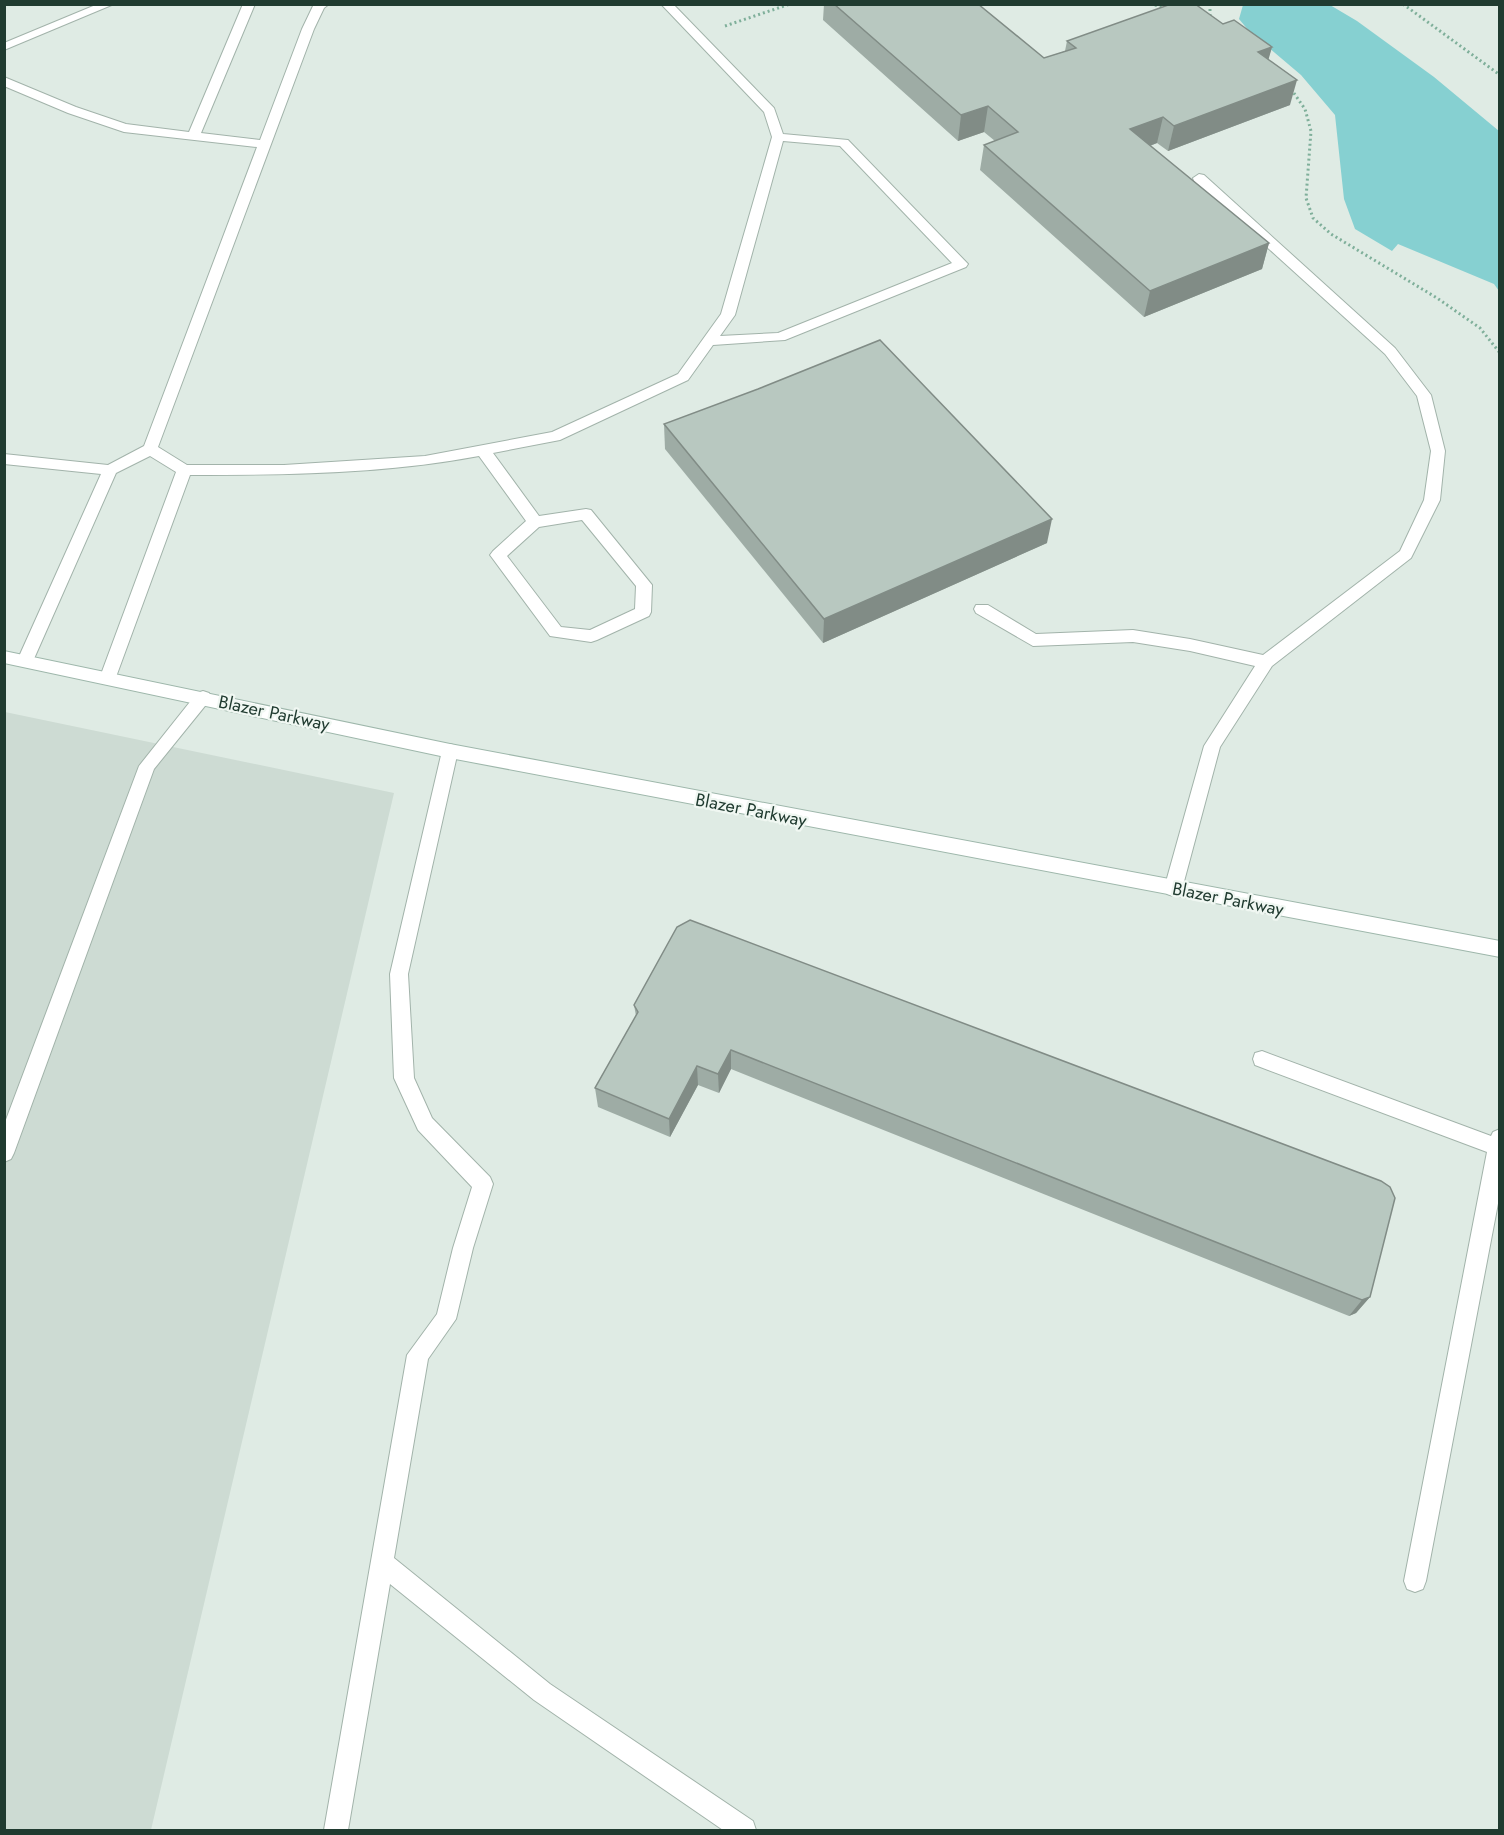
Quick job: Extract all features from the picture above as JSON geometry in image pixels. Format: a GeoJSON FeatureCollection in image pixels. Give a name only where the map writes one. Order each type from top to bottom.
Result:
{"type":"FeatureCollection","features":[{"type":"Feature","properties":{"kind":"street"},"geometry":{"type":"LineString","coordinates":[[4,47],[109,4]]}},
{"type":"Feature","properties":{"kind":"street"},"geometry":{"type":"LineString","coordinates":[[193,137],[249,4]]}},
{"type":"Feature","properties":{"kind":"street"},"geometry":{"type":"LineString","coordinates":[[4,459],[110,470],[150,449],[308,29],[319,6],[324,4]]}},
{"type":"Feature","properties":{"kind":"street"},"geometry":{"type":"LineString","coordinates":[[150,449],[184,470],[284,470],[425,461],[555,436],[683,377],[728,315],[778,137],[770,111],[666,4]]}},
{"type":"Feature","properties":{"kind":"street"},"geometry":{"type":"LineString","coordinates":[[4,81],[72,110],[124,128],[264,144]]}},
{"type":"Feature","properties":{"kind":"street"},"geometry":{"type":"LineString","coordinates":[[709,341],[780,337],[961,264],[844,143],[778,137]]}},
{"type":"Feature","properties":{"kind":"street"},"geometry":{"type":"LineString","coordinates":[[1173,889],[1212,746],[1266,662],[1406,554],[1432,500],[1438,451],[1424,395],[1390,351],[1199,178]]}},
{"type":"Feature","properties":{"kind":"street"},"geometry":{"type":"LineString","coordinates":[[483,450],[535,522]]}},
{"type":"Feature","properties":{"kind":"street"},"geometry":{"type":"LineString","coordinates":[[25,661],[110,470]]}},
{"type":"Feature","properties":{"kind":"street"},"geometry":{"type":"LineString","coordinates":[[108,677],[184,470]]}},
{"type":"Feature","properties":{"kind":"street"},"geometry":{"type":"LineString","coordinates":[[586,514],[644,585],[643,612],[591,636],[556,632],[498,555],[535,522],[586,514]]}},
{"type":"Feature","properties":{"kind":"street"},"geometry":{"type":"LineString","coordinates":[[982,609],[1033,640],[1132,636],[1190,645],[1266,662]]}},
{"type":"Feature","properties":{"kind":"street","name":"Blazer Parkway"},"geometry":{"type":"LineString","coordinates":[[4,657],[203,697],[450,752],[1500,950]]}},
{"type":"Feature","properties":{"kind":"street"},"geometry":{"type":"LineString","coordinates":[[4,1153],[147,766],[203,697]]}},
{"type":"Feature","properties":{"kind":"street"},"geometry":{"type":"LineString","coordinates":[[336,1830],[418,1355],[446,1319],[463,1248],[483,1184],[425,1124],[404,1078],[399,974],[450,752]]}},
{"type":"Feature","properties":{"kind":"street"},"geometry":{"type":"LineString","coordinates":[[1262,1059],[1499,1142],[1415,1581]]}},
{"type":"Feature","properties":{"kind":"street"},"geometry":{"type":"LineString","coordinates":[[382,1563],[542,1692],[744,1830]]}},
{"type":"Feature","properties":{"kind":"path"},"geometry":{"type":"LineString","coordinates":[[696,35],[790,4]]}},
{"type":"Feature","properties":{"kind":"path"},"geometry":{"type":"LineString","coordinates":[[1150,4],[1172,10]]}},
{"type":"Feature","properties":{"kind":"path"},"geometry":{"type":"LineString","coordinates":[[1163,7],[1171,4]]}},
{"type":"Feature","properties":{"kind":"path"},"geometry":{"type":"LineString","coordinates":[[1201,18],[1210,21],[1210,4]]}},
{"type":"Feature","properties":{"kind":"path"},"geometry":{"type":"LineString","coordinates":[[1403,4],[1500,75]]}},
{"type":"Feature","properties":{"kind":"path"},"geometry":{"type":"LineString","coordinates":[[1288,85],[1305,108],[1311,131],[1306,198],[1314,218],[1331,234],[1437,298],[1480,328],[1500,353]]}},
{"type":"Feature","properties":{"kind":"shaded area"},"geometry":{"type":"Polygon","coordinates":[[[5,712],[394,793],[151,1830],[5,1830],[5,712]]]}},
{"type":"Feature","properties":{"kind":"water"},"geometry":{"type":"Polygon","coordinates":[[[1243,5],[1330,5],[1357,21],[1434,77],[1499,131],[1499,291],[1494,284],[1398,244],[1392,251],[1355,229],[1344,199],[1335,115],[1301,75],[1249,31],[1239,19],[1243,5]]]}},
{"type":"Feature","properties":{"kind":"building"},"geometry":{"type":"Polygon","coordinates":[[[834,4],[978,4],[1044,58],[1076,48],[1067,41],[1171,4],[1195,4],[1223,24],[1234,20],[1272,47],[1258,52],[1297,80],[1174,126],[1163,117],[1130,129],[1269,243],[1150,291],[984,145],[1018,132],[988,106],[961,115],[834,4]]]}},
{"type":"Feature","properties":{"kind":"building"},"geometry":{"type":"Polygon","coordinates":[[[880,340],[1052,519],[824,619],[664,424],[880,340]]]}},
{"type":"Feature","properties":{"kind":"building"},"geometry":{"type":"Polygon","coordinates":[[[690,920],[1381,1181],[1390,1187],[1395,1198],[1370,1297],[1362,1300],[731,1050],[718,1074],[697,1066],[669,1119],[595,1088],[638,1012],[634,1005],[677,927],[690,920]]]}}]}
